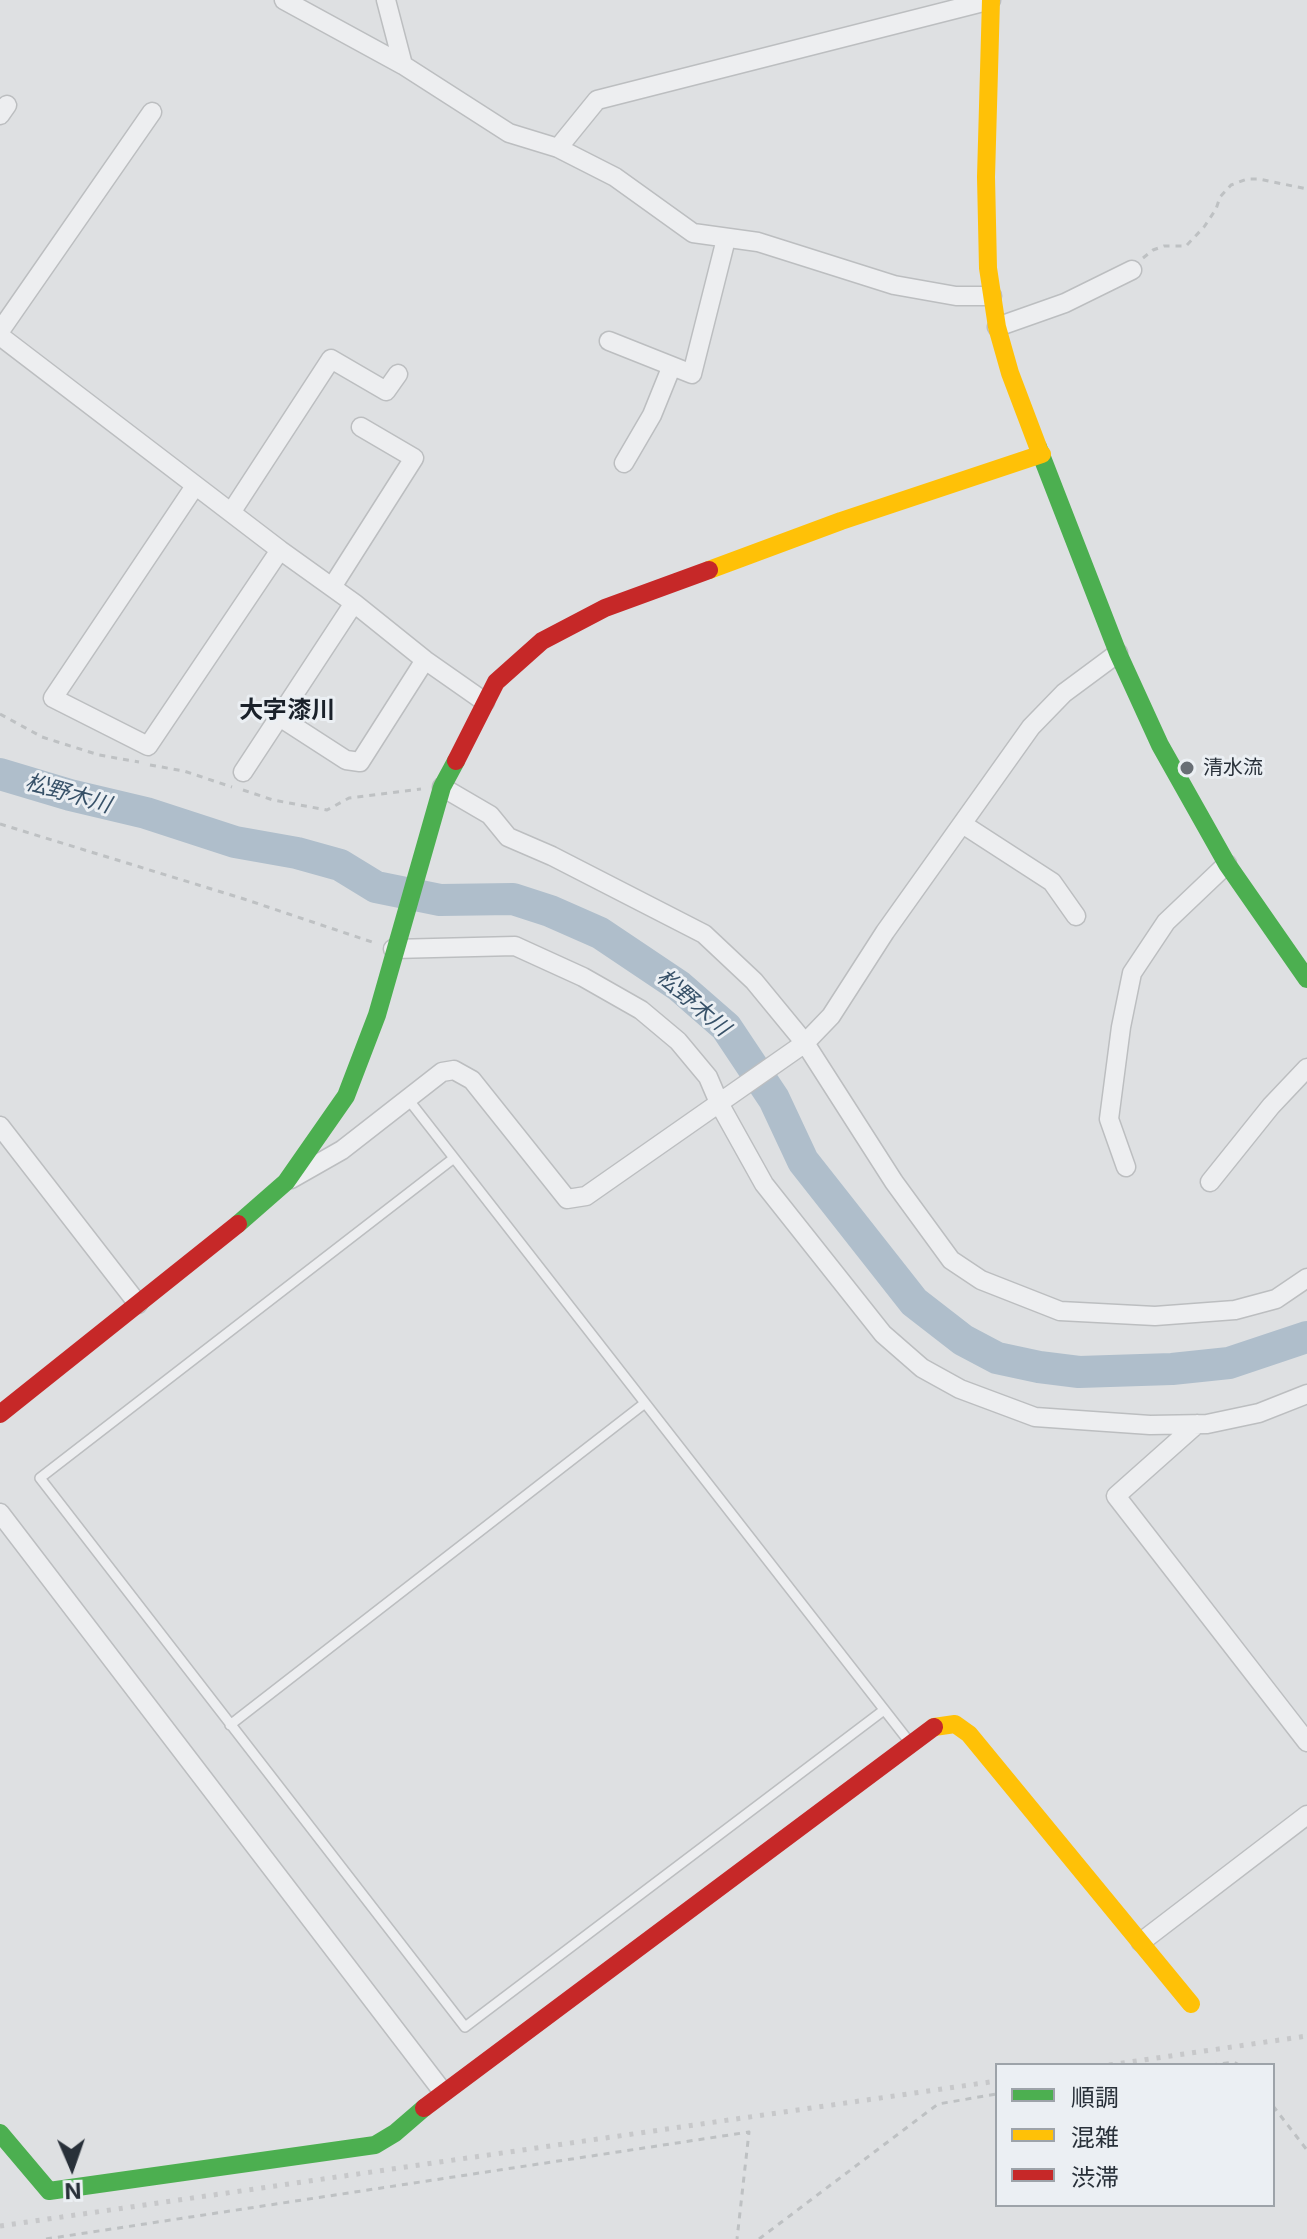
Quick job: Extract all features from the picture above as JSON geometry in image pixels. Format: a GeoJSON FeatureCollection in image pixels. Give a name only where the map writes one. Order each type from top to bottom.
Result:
{"type":"FeatureCollection","features":[{"type":"Feature","properties":{"kind":"street"},"geometry":{"type":"LineString","coordinates":[[284,0],[403,65],[509,133],[558,148],[615,177],[693,233],[758,242],[894,285],[956,296],[992,296]]}},
{"type":"Feature","properties":{"kind":"street"},"geometry":{"type":"LineString","coordinates":[[386,0],[403,65]]}},
{"type":"Feature","properties":{"kind":"street"},"geometry":{"type":"LineString","coordinates":[[558,148],[597,100],[991,0],[986,177],[988,268],[997,327],[1010,373],[1118,653],[1160,745],[1227,864],[1307,979]]}},
{"type":"Feature","properties":{"kind":"street"},"geometry":{"type":"LineString","coordinates":[[152,112],[0,333],[195,486],[485,702]]}},
{"type":"Feature","properties":{"kind":"street"},"geometry":{"type":"LineString","coordinates":[[609,341],[692,374],[726,239]]}},
{"type":"Feature","properties":{"kind":"street"},"geometry":{"type":"LineString","coordinates":[[997,327],[1065,303],[1132,270]]}},
{"type":"Feature","properties":{"kind":"street"},"geometry":{"type":"LineString","coordinates":[[232,511],[331,359],[386,391],[398,374]]}},
{"type":"Feature","properties":{"kind":"street"},"geometry":{"type":"LineString","coordinates":[[624,463],[652,415],[671,368]]}},
{"type":"Feature","properties":{"kind":"street"},"geometry":{"type":"LineString","coordinates":[[332,587],[414,458],[361,427]]}},
{"type":"Feature","properties":{"kind":"street"},"geometry":{"type":"LineString","coordinates":[[0,1414],[261,1206],[286,1182],[346,1096],[377,1015],[439,795],[496,682],[542,641],[605,608],[841,521],[1042,454]]}},
{"type":"Feature","properties":{"kind":"street"},"geometry":{"type":"LineString","coordinates":[[195,486],[53,698],[148,746],[280,550]]}},
{"type":"Feature","properties":{"kind":"street"},"geometry":{"type":"LineString","coordinates":[[243,772],[354,603]]}},
{"type":"Feature","properties":{"kind":"street"},"geometry":{"type":"LineString","coordinates":[[286,1182],[342,1150],[442,1072],[454,1070],[472,1080],[567,1199],[586,1196],[805,1043],[831,1016],[885,932],[1031,727],[1064,693],[1118,653]]}},
{"type":"Feature","properties":{"kind":"street"},"geometry":{"type":"LineString","coordinates":[[281,718],[346,760],[360,762],[425,660]]}},
{"type":"Feature","properties":{"kind":"street"},"geometry":{"type":"LineString","coordinates":[[439,795],[490,815],[508,837],[552,856],[704,934],[754,981],[805,1043],[894,1182],[951,1260],[981,1280],[1060,1311],[1155,1316],[1235,1310],[1276,1299],[1307,1278]]}},
{"type":"Feature","properties":{"kind":"street"},"geometry":{"type":"LineString","coordinates":[[964,825],[1052,882],[1076,916]]}},
{"type":"Feature","properties":{"kind":"street"},"geometry":{"type":"LineString","coordinates":[[1126,1167],[1109,1119],[1121,1027],[1132,973],[1166,922],[1227,864]]}},
{"type":"Feature","properties":{"kind":"street"},"geometry":{"type":"LineString","coordinates":[[395,946],[515,946],[569,970],[641,1010],[678,1041],[708,1077],[764,1184],[883,1334],[922,1368],[973,1395],[1035,1417],[1150,1425],[1207,1424],[1259,1413],[1307,1394]]}},
{"type":"Feature","properties":{"kind":"street"},"geometry":{"type":"LineString","coordinates":[[1210,1182],[1271,1106],[1307,1068]]}},
{"type":"Feature","properties":{"kind":"street"},"geometry":{"type":"LineString","coordinates":[[0,1126],[138,1304]]}},
{"type":"Feature","properties":{"kind":"street"},"geometry":{"type":"LineString","coordinates":[[1197,1424],[1116,1496],[1307,1742]]}},
{"type":"Feature","properties":{"kind":"street"},"geometry":{"type":"LineString","coordinates":[[0,1513],[443,2092]]}},
{"type":"Feature","properties":{"kind":"street"},"geometry":{"type":"LineString","coordinates":[[0,2133],[49,2191],[375,2145],[935,1726],[955,1724],[969,1734],[1191,2004]]}},
{"type":"Feature","properties":{"kind":"street"},"geometry":{"type":"LineString","coordinates":[[1141,1942],[1307,1815]]}},
{"type":"Feature","properties":{"kind":"lane"},"geometry":{"type":"LineString","coordinates":[[408,1099],[911,1744]]}},
{"type":"Feature","properties":{"kind":"lane"},"geometry":{"type":"LineString","coordinates":[[454,1158],[40,1478],[465,2027],[884,1710]]}},
{"type":"Feature","properties":{"kind":"lane"},"geometry":{"type":"LineString","coordinates":[[230,1725],[645,1403]]}},
{"type":"Feature","properties":{"kind":"path"},"geometry":{"type":"LineString","coordinates":[[1132,270],[1153,250],[1164,246],[1186,246],[1204,227],[1220,197],[1231,185],[1247,179],[1259,179],[1307,189]]}},
{"type":"Feature","properties":{"kind":"path"},"geometry":{"type":"LineString","coordinates":[[0,714],[42,737],[99,755],[184,771],[273,800],[327,810],[349,798],[439,795]]}},
{"type":"Feature","properties":{"kind":"path"},"geometry":{"type":"LineString","coordinates":[[0,824],[395,946]]}},
{"type":"Feature","properties":{"kind":"path"},"geometry":{"type":"LineString","coordinates":[[759,2239],[938,2104],[995,2094]]}},
{"type":"Feature","properties":{"kind":"path"},"geometry":{"type":"LineString","coordinates":[[1275,2109],[1307,2150]]}},
{"type":"Feature","properties":{"kind":"path"},"geometry":{"type":"LineString","coordinates":[[46,2239],[749,2132],[737,2239]]}},
{"type":"Feature","properties":{"kind":"waterway","name":"松野木川"},"geometry":{"type":"LineString","coordinates":[[0,774],[146,813],[235,842],[297,853],[340,865],[376,887],[440,900],[513,899],[600,933],[679,986],[726,1027],[774,1099],[803,1161],[914,1302],[963,1340],[997,1358],[1079,1372],[1172,1369],[1229,1363],[1307,1337]]}},
{"type":"Feature","properties":{"kind":"railway"},"geometry":{"type":"LineString","coordinates":[[1123,2063],[1307,2036]]}},
{"type":"Feature","properties":{"kind":"railway"},"geometry":{"type":"LineString","coordinates":[[0,2226],[995,2081]]}},
{"type":"Feature","properties":{"kind":"traffic: fast"},"geometry":{"type":"LineString","coordinates":[[1038,447],[1118,653],[1160,745],[1227,864],[1307,979]]}},
{"type":"Feature","properties":{"kind":"traffic: fast"},"geometry":{"type":"LineString","coordinates":[[238,1224],[286,1182],[346,1096],[377,1015],[442,787],[456,761]]}},
{"type":"Feature","properties":{"kind":"traffic: fast"},"geometry":{"type":"LineString","coordinates":[[0,2133],[49,2191],[375,2145],[395,2133],[424,2108]]}},
{"type":"Feature","properties":{"kind":"traffic: slow"},"geometry":{"type":"LineString","coordinates":[[991,0],[986,177],[988,268],[997,327],[1010,373],[1038,447]]}},
{"type":"Feature","properties":{"kind":"traffic: slow"},"geometry":{"type":"LineString","coordinates":[[709,570],[841,521],[1042,454]]}},
{"type":"Feature","properties":{"kind":"traffic: slow"},"geometry":{"type":"LineString","coordinates":[[934,1727],[955,1724],[969,1734],[1191,2004]]}},
{"type":"Feature","properties":{"kind":"traffic: jam"},"geometry":{"type":"LineString","coordinates":[[456,761],[496,682],[542,641],[605,608],[709,570]]}},
{"type":"Feature","properties":{"kind":"traffic: jam"},"geometry":{"type":"LineString","coordinates":[[0,1414],[238,1224]]}},
{"type":"Feature","properties":{"kind":"traffic: jam"},"geometry":{"type":"LineString","coordinates":[[424,2108],[934,1727]]}},
{"type":"Feature","properties":{"kind":"place","name":"清水流"},"geometry":{"type":"Point","coordinates":[1187,768]}},
{"type":"Feature","properties":{"kind":"district","name":"大字漆川"},"geometry":{"type":"Point","coordinates":[287,711]}}]}
